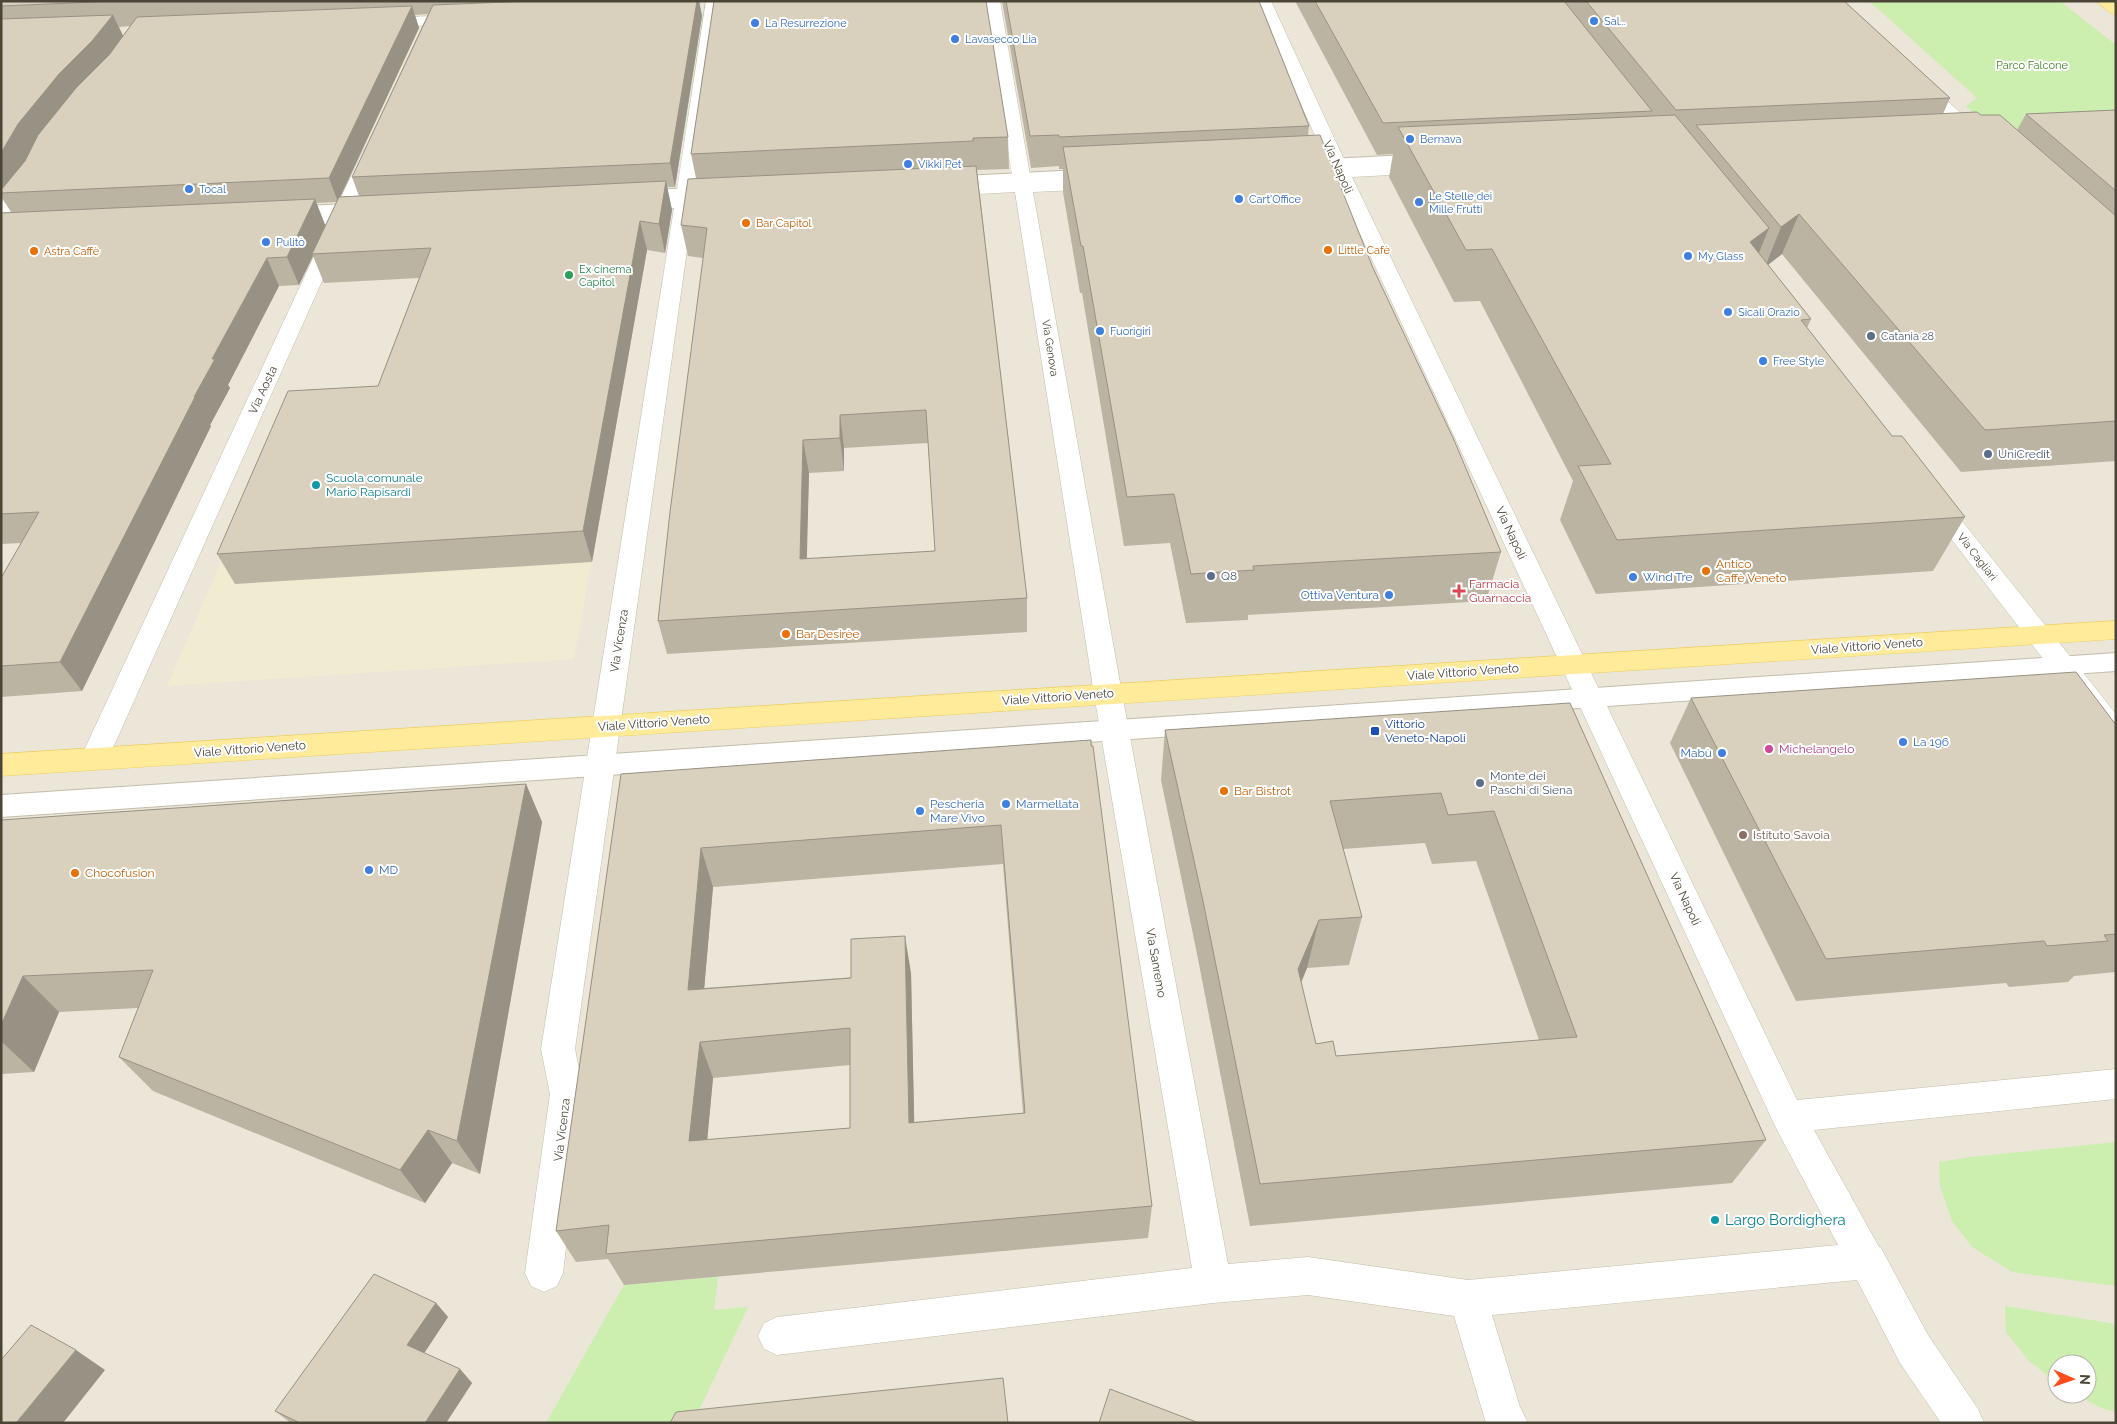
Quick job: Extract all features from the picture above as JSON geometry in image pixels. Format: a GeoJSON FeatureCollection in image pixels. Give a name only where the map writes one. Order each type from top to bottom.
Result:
{"type":"FeatureCollection","features":[{"type":"Feature","properties":{"kind":"main road"},"geometry":{"type":"LineString","coordinates":[[2104,1],[2116,10]]}},
{"type":"Feature","properties":{"kind":"main road","name":"Viale Vittorio Veneto"},"geometry":{"type":"LineString","coordinates":[[1,764],[2116,630]]}},
{"type":"Feature","properties":{"kind":"street","name":"Via Genova"},"geometry":{"type":"LineString","coordinates":[[992,1],[1108,694]]}},
{"type":"Feature","properties":{"kind":"street","name":"Via Napoli"},"geometry":{"type":"LineString","coordinates":[[1263,1],[1339,168],[1788,1117],[1868,1261],[1914,1350],[1964,1423]]}},
{"type":"Feature","properties":{"kind":"street"},"geometry":{"type":"LineString","coordinates":[[708,7],[731,9]]}},
{"type":"Feature","properties":{"kind":"street","name":"Via Vicenza"},"geometry":{"type":"LineString","coordinates":[[544,1273],[567,1094],[558,1049],[685,198],[708,7]]}},
{"type":"Feature","properties":{"kind":"street"},"geometry":{"type":"LineString","coordinates":[[364,24],[428,30],[480,19]]}},
{"type":"Feature","properties":{"kind":"street"},"geometry":{"type":"LineString","coordinates":[[1907,73],[1986,140],[1952,139]]}},
{"type":"Feature","properties":{"kind":"street","name":"Via Aosta"},"geometry":{"type":"LineString","coordinates":[[94,759],[380,135]]}},
{"type":"Feature","properties":{"kind":"street"},"geometry":{"type":"LineString","coordinates":[[1,216],[27,183],[37,163]]}},
{"type":"Feature","properties":{"kind":"street"},"geometry":{"type":"LineString","coordinates":[[1280,170],[1444,163]]}},
{"type":"Feature","properties":{"kind":"street"},"geometry":{"type":"LineString","coordinates":[[924,187],[1119,178]]}},
{"type":"Feature","properties":{"kind":"street"},"geometry":{"type":"LineString","coordinates":[[611,201],[737,195]]}},
{"type":"Feature","properties":{"kind":"street"},"geometry":{"type":"LineString","coordinates":[[267,217],[386,212]]}},
{"type":"Feature","properties":{"kind":"street","name":"Via Cagliari"},"geometry":{"type":"LineString","coordinates":[[1922,486],[2116,734]]}},
{"type":"Feature","properties":{"kind":"street","name":"Via Sanremo"},"geometry":{"type":"LineString","coordinates":[[1108,694],[1213,1284]]}},
{"type":"Feature","properties":{"kind":"street"},"geometry":{"type":"LineString","coordinates":[[1788,1117],[2116,1084]]}},
{"type":"Feature","properties":{"kind":"street"},"geometry":{"type":"LineString","coordinates":[[777,1336],[1213,1284],[1308,1276],[1468,1299],[1868,1261]]}},
{"type":"Feature","properties":{"kind":"street"},"geometry":{"type":"LineString","coordinates":[[1468,1299],[1505,1421]]}},
{"type":"Feature","properties":{"kind":"lane"},"geometry":{"type":"LineString","coordinates":[[1,225],[20,224]]}},
{"type":"Feature","properties":{"kind":"lane"},"geometry":{"type":"LineString","coordinates":[[1,806],[2116,662]]}},
{"type":"Feature","properties":{"kind":"shaded area"},"geometry":{"type":"Polygon","coordinates":[[[1,1],[2116,1],[2116,1423],[1,1423],[1,1]]]}},
{"type":"Feature","properties":{"kind":"shaded area"},"geometry":{"type":"Polygon","coordinates":[[[624,383],[574,659],[167,686],[291,401],[624,383]]]}},
{"type":"Feature","properties":{"kind":"green space","name":"Parco Falcone"},"geometry":{"type":"Polygon","coordinates":[[[1869,1],[2060,1],[2116,45],[2116,124],[1992,130],[1966,106],[1977,98],[1869,1]]]}},
{"type":"Feature","properties":{"kind":"green space"},"geometry":{"type":"Polygon","coordinates":[[[2116,1142],[2116,1286],[2012,1272],[1972,1247],[1952,1221],[1940,1186],[1939,1162],[2116,1142]]]}},
{"type":"Feature","properties":{"kind":"green space"},"geometry":{"type":"Polygon","coordinates":[[[718,1277],[714,1310],[748,1307],[693,1423],[546,1423],[624,1285],[718,1277]]]}},
{"type":"Feature","properties":{"kind":"green space"},"geometry":{"type":"Polygon","coordinates":[[[2005,1306],[2116,1324],[2116,1412],[2094,1404],[2097,1404],[2097,1354],[2047,1354],[2047,1375],[2029,1361],[2006,1332],[2005,1306]]]}},
{"type":"Feature","properties":{"kind":"building"},"geometry":{"type":"Polygon","coordinates":[[[1,1],[118,1],[1,6],[1,1]]]}},
{"type":"Feature","properties":{"kind":"building"},"geometry":{"type":"Polygon","coordinates":[[[531,1],[697,1],[670,163],[352,177],[433,5],[531,1]]]}},
{"type":"Feature","properties":{"kind":"building"},"geometry":{"type":"Polygon","coordinates":[[[714,1],[986,1],[1008,137],[973,138],[973,141],[691,154],[714,1]]]}},
{"type":"Feature","properties":{"kind":"building"},"geometry":{"type":"Polygon","coordinates":[[[1006,1],[1259,1],[1309,126],[1059,137],[1059,135],[1030,136],[1006,1]]]}},
{"type":"Feature","properties":{"kind":"building"},"geometry":{"type":"Polygon","coordinates":[[[1315,1],[1564,1],[1652,111],[1383,123],[1315,1]]]}},
{"type":"Feature","properties":{"kind":"building"},"geometry":{"type":"Polygon","coordinates":[[[1586,1],[1844,1],[1950,98],[1676,110],[1586,1]]]}},
{"type":"Feature","properties":{"kind":"building"},"geometry":{"type":"Polygon","coordinates":[[[412,6],[329,178],[1,193],[1,190],[25,161],[38,135],[76,88],[109,55],[137,17],[412,6]]]}},
{"type":"Feature","properties":{"kind":"building"},"geometry":{"type":"Polygon","coordinates":[[[113,15],[92,41],[59,74],[18,124],[1,153],[1,19],[113,15]]]}},
{"type":"Feature","properties":{"kind":"building"},"geometry":{"type":"Polygon","coordinates":[[[2116,110],[2116,191],[2026,114],[2116,110]]]}},
{"type":"Feature","properties":{"kind":"building"},"geometry":{"type":"Polygon","coordinates":[[[1977,112],[1981,115],[2000,115],[2116,216],[2116,421],[1985,430],[1799,214],[1781,227],[1696,125],[1977,112]]]}},
{"type":"Feature","properties":{"kind":"building"},"geometry":{"type":"Polygon","coordinates":[[[1675,115],[1769,228],[1750,242],[1811,319],[1801,320],[1892,436],[1902,436],[1965,517],[1617,540],[1578,466],[1611,464],[1492,249],[1466,250],[1398,127],[1675,115]]]}},
{"type":"Feature","properties":{"kind":"building"},"geometry":{"type":"Polygon","coordinates":[[[1320,135],[1373,268],[1454,440],[1501,552],[1253,566],[1254,570],[1191,574],[1174,494],[1127,497],[1083,246],[1081,246],[1063,147],[1320,135]]]}},
{"type":"Feature","properties":{"kind":"building"},"geometry":{"type":"Polygon","coordinates":[[[976,166],[1027,598],[658,621],[670,512],[707,228],[681,225],[688,179],[976,166]],[[926,410],[840,415],[840,438],[803,440],[800,559],[935,551],[926,410]]]}},
{"type":"Feature","properties":{"kind":"building"},"geometry":{"type":"Polygon","coordinates":[[[666,181],[659,224],[640,221],[583,531],[217,554],[288,391],[378,386],[431,248],[312,254],[339,197],[666,181]]]}},
{"type":"Feature","properties":{"kind":"building"},"geometry":{"type":"Polygon","coordinates":[[[315,199],[287,257],[267,258],[212,359],[215,359],[60,662],[1,666],[1,578],[39,512],[1,514],[1,213],[315,199]]]}},
{"type":"Feature","properties":{"kind":"building"},"geometry":{"type":"Polygon","coordinates":[[[2076,672],[2116,725],[2116,934],[2104,935],[2108,941],[2047,946],[2044,941],[1826,959],[1691,698],[2076,672]]]}},
{"type":"Feature","properties":{"kind":"building"},"geometry":{"type":"Polygon","coordinates":[[[1570,703],[1766,1140],[1260,1184],[1203,901],[1165,730],[1570,703]],[[1441,793],[1330,801],[1362,917],[1319,920],[1298,969],[1316,1044],[1333,1041],[1336,1056],[1577,1037],[1494,811],[1448,815],[1441,793]]]}},
{"type":"Feature","properties":{"kind":"building"},"geometry":{"type":"Polygon","coordinates":[[[1091,740],[1152,1206],[606,1254],[609,1225],[556,1231],[621,774],[1091,740]],[[1001,825],[701,848],[688,990],[851,978],[851,939],[905,936],[909,1123],[1025,1113],[1001,825]],[[850,1028],[700,1042],[689,1141],[850,1128],[850,1028]]]}},
{"type":"Feature","properties":{"kind":"building"},"geometry":{"type":"Polygon","coordinates":[[[526,784],[457,1141],[428,1130],[400,1170],[119,1057],[153,970],[23,976],[1,1025],[1,820],[526,784]]]}},
{"type":"Feature","properties":{"kind":"building"},"geometry":{"type":"Polygon","coordinates":[[[374,1274],[436,1303],[407,1345],[460,1369],[425,1423],[297,1423],[275,1411],[374,1274]]]}},
{"type":"Feature","properties":{"kind":"building"},"geometry":{"type":"Polygon","coordinates":[[[31,1325],[76,1350],[16,1423],[1,1423],[1,1360],[31,1325]]]}},
{"type":"Feature","properties":{"kind":"building"},"geometry":{"type":"Polygon","coordinates":[[[1003,1378],[1008,1423],[670,1423],[676,1412],[1003,1378]]]}},
{"type":"Feature","properties":{"kind":"building"},"geometry":{"type":"Polygon","coordinates":[[[1110,1389],[1199,1423],[1099,1423],[1110,1389]]]}},
{"type":"Feature","properties":{"kind":"place","name":"Sal..."},"geometry":{"type":"Point","coordinates":[1594,21]}},
{"type":"Feature","properties":{"kind":"place","name":"La Resurrezione"},"geometry":{"type":"Point","coordinates":[755,23]}},
{"type":"Feature","properties":{"kind":"place","name":"Lavasecco Lia"},"geometry":{"type":"Point","coordinates":[955,39]}},
{"type":"Feature","properties":{"kind":"place","name":"Bernava"},"geometry":{"type":"Point","coordinates":[1410,139]}},
{"type":"Feature","properties":{"kind":"place","name":"Vikki Pet"},"geometry":{"type":"Point","coordinates":[908,164]}},
{"type":"Feature","properties":{"kind":"place","name":"Tocal"},"geometry":{"type":"Point","coordinates":[189,189]}},
{"type":"Feature","properties":{"kind":"place","name":"Cart'Office"},"geometry":{"type":"Point","coordinates":[1239,199]}},
{"type":"Feature","properties":{"kind":"place","name":"Le Stelle dei Mille Frutti"},"geometry":{"type":"Point","coordinates":[1419,202]}},
{"type":"Feature","properties":{"kind":"place","name":"Bar Capitol"},"geometry":{"type":"Point","coordinates":[746,223]}},
{"type":"Feature","properties":{"kind":"place","name":"Pulitò"},"geometry":{"type":"Point","coordinates":[266,242]}},
{"type":"Feature","properties":{"kind":"place","name":"Little Cafè"},"geometry":{"type":"Point","coordinates":[1328,250]}},
{"type":"Feature","properties":{"kind":"place","name":"Astra Caffè"},"geometry":{"type":"Point","coordinates":[34,251]}},
{"type":"Feature","properties":{"kind":"place","name":"My Glass"},"geometry":{"type":"Point","coordinates":[1688,256]}},
{"type":"Feature","properties":{"kind":"place","name":"Ex cinema Capitol"},"geometry":{"type":"Point","coordinates":[569,275]}},
{"type":"Feature","properties":{"kind":"place","name":"Sicali Orazio"},"geometry":{"type":"Point","coordinates":[1728,312]}},
{"type":"Feature","properties":{"kind":"place","name":"Fuorigiri"},"geometry":{"type":"Point","coordinates":[1100,331]}},
{"type":"Feature","properties":{"kind":"place","name":"Catania 28"},"geometry":{"type":"Point","coordinates":[1871,336]}},
{"type":"Feature","properties":{"kind":"place","name":"Free Style"},"geometry":{"type":"Point","coordinates":[1763,361]}},
{"type":"Feature","properties":{"kind":"place","name":"UniCredit"},"geometry":{"type":"Point","coordinates":[1988,454]}},
{"type":"Feature","properties":{"kind":"place","name":"Scuola comunale Mario Rapisardi"},"geometry":{"type":"Point","coordinates":[316,485]}},
{"type":"Feature","properties":{"kind":"place","name":"Antico Caffè Veneto"},"geometry":{"type":"Point","coordinates":[1706,571]}},
{"type":"Feature","properties":{"kind":"place","name":"Q8"},"geometry":{"type":"Point","coordinates":[1211,576]}},
{"type":"Feature","properties":{"kind":"place","name":"Wind Tre"},"geometry":{"type":"Point","coordinates":[1633,577]}},
{"type":"Feature","properties":{"kind":"place","name":"Farmacia Guarnaccia"},"geometry":{"type":"Point","coordinates":[1459,591]}},
{"type":"Feature","properties":{"kind":"place","name":"Ottiva Ventura"},"geometry":{"type":"Point","coordinates":[1389,595]}},
{"type":"Feature","properties":{"kind":"place","name":"Bar Desirèe"},"geometry":{"type":"Point","coordinates":[786,634]}},
{"type":"Feature","properties":{"kind":"place","name":"Vittorio Veneto-Napoli"},"geometry":{"type":"Point","coordinates":[1375,731]}},
{"type":"Feature","properties":{"kind":"place","name":"La 196"},"geometry":{"type":"Point","coordinates":[1903,742]}},
{"type":"Feature","properties":{"kind":"place","name":"Michelangelo"},"geometry":{"type":"Point","coordinates":[1769,749]}},
{"type":"Feature","properties":{"kind":"place","name":"Mabù"},"geometry":{"type":"Point","coordinates":[1722,753]}},
{"type":"Feature","properties":{"kind":"place","name":"Monte dei Paschi di Siena"},"geometry":{"type":"Point","coordinates":[1480,783]}},
{"type":"Feature","properties":{"kind":"place","name":"Bar Bistrot"},"geometry":{"type":"Point","coordinates":[1224,791]}},
{"type":"Feature","properties":{"kind":"place","name":"Marmellata"},"geometry":{"type":"Point","coordinates":[1006,804]}},
{"type":"Feature","properties":{"kind":"place","name":"Pescheria Mare Vivo"},"geometry":{"type":"Point","coordinates":[920,811]}},
{"type":"Feature","properties":{"kind":"place","name":"Istituto Savoia"},"geometry":{"type":"Point","coordinates":[1743,835]}},
{"type":"Feature","properties":{"kind":"place","name":"MD"},"geometry":{"type":"Point","coordinates":[369,870]}},
{"type":"Feature","properties":{"kind":"place","name":"Chocofusion"},"geometry":{"type":"Point","coordinates":[75,873]}},
{"type":"Feature","properties":{"kind":"place","name":"Largo Bordighera"},"geometry":{"type":"Point","coordinates":[1715,1220]}}]}
